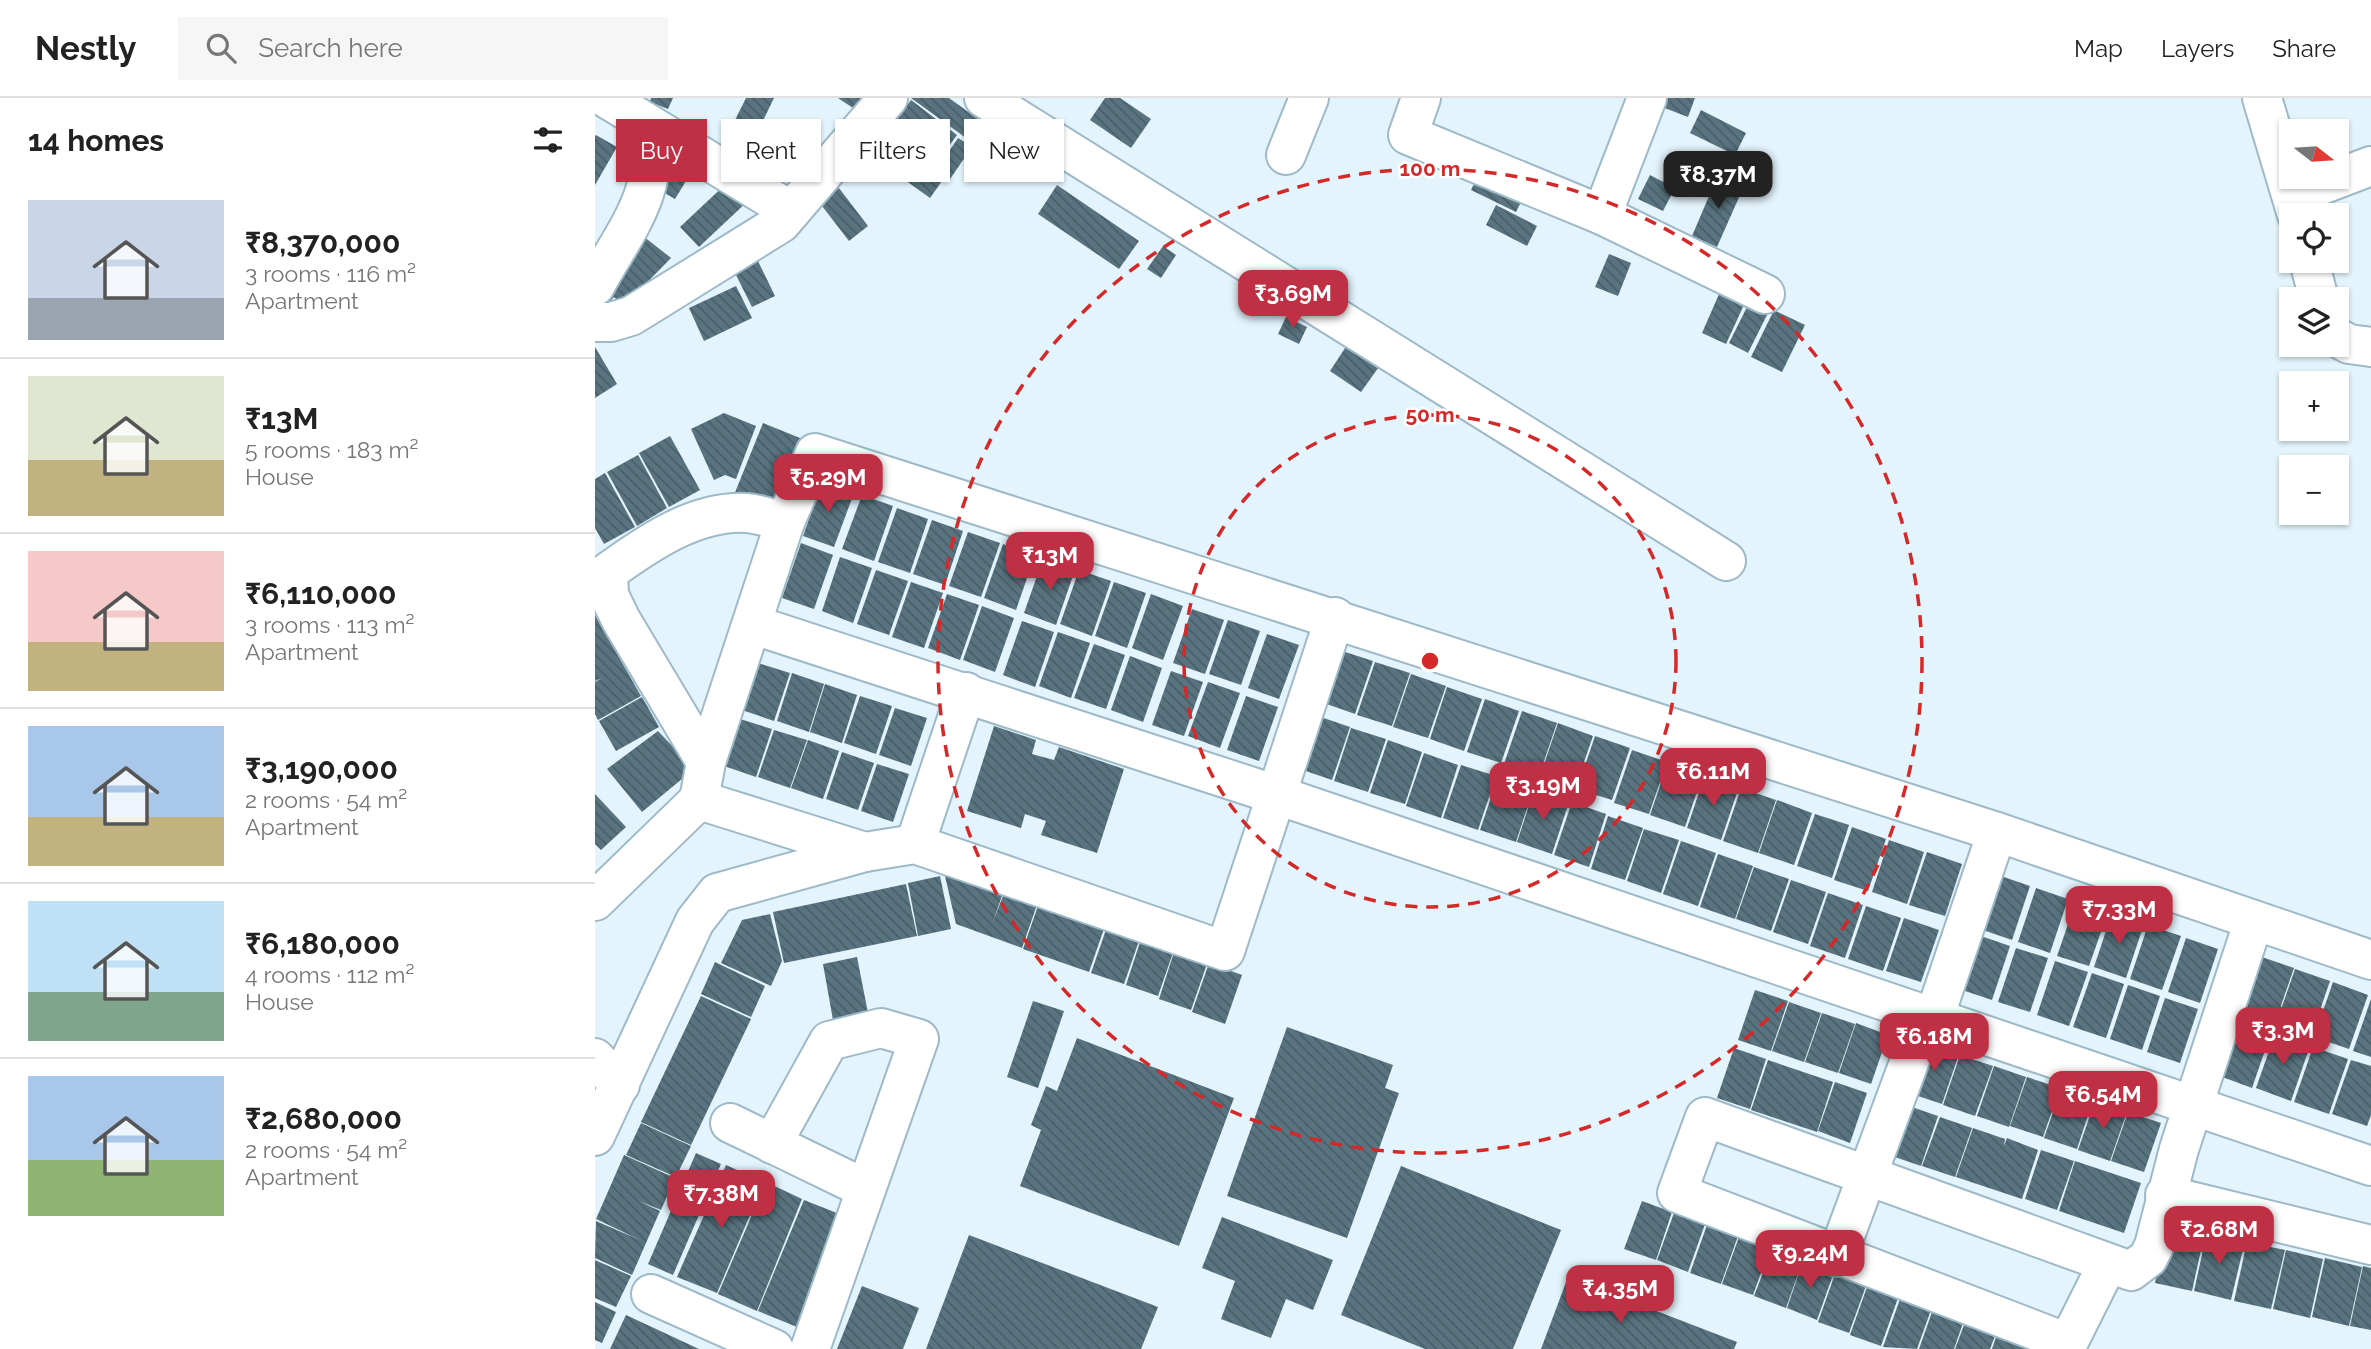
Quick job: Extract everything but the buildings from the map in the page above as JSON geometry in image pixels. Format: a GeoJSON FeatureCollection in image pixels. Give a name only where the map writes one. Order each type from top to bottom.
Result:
{"type":"FeatureCollection","features":[{"type":"Feature","properties":{"kind":"street"},"geometry":{"type":"LineString","coordinates":[[606,98],[637,119]]}},
{"type":"Feature","properties":{"kind":"street"},"geometry":{"type":"LineString","coordinates":[[595,322],[611,323],[631,316],[781,223],[888,98]]}},
{"type":"Feature","properties":{"kind":"street"},"geometry":{"type":"LineString","coordinates":[[984,98],[1726,561]]}},
{"type":"Feature","properties":{"kind":"street"},"geometry":{"type":"LineString","coordinates":[[1286,155],[1309,98]]}},
{"type":"Feature","properties":{"kind":"street"},"geometry":{"type":"LineString","coordinates":[[1421,98],[1408,135],[1602,215],[1765,294]]}},
{"type":"Feature","properties":{"kind":"street"},"geometry":{"type":"LineString","coordinates":[[1602,215],[1647,98]]}},
{"type":"Feature","properties":{"kind":"street"},"geometry":{"type":"LineString","coordinates":[[2262,98],[2293,203]]}},
{"type":"Feature","properties":{"kind":"street"},"geometry":{"type":"LineString","coordinates":[[707,162],[790,212]]}},
{"type":"Feature","properties":{"kind":"street"},"geometry":{"type":"LineString","coordinates":[[2300,203],[2371,166]]}},
{"type":"Feature","properties":{"kind":"street"},"geometry":{"type":"LineString","coordinates":[[595,286],[650,182]]}},
{"type":"Feature","properties":{"kind":"street"},"geometry":{"type":"LineString","coordinates":[[2349,344],[2371,347]]}},
{"type":"Feature","properties":{"kind":"street"},"geometry":{"type":"LineString","coordinates":[[595,901],[699,800],[706,762],[754,625],[785,522],[815,453],[1335,617],[1997,832],[2371,960]]}},
{"type":"Feature","properties":{"kind":"street"},"geometry":{"type":"LineString","coordinates":[[706,762],[621,620],[609,596],[608,572],[642,547],[705,516],[748,513],[785,522]]}},
{"type":"Feature","properties":{"kind":"street"},"geometry":{"type":"LineString","coordinates":[[595,1136],[607,1072],[695,921],[717,893],[865,852],[915,844],[1225,951],[1335,617]]}},
{"type":"Feature","properties":{"kind":"street"},"geometry":{"type":"LineString","coordinates":[[754,625],[1277,795],[2371,1166]]}},
{"type":"Feature","properties":{"kind":"street"},"geometry":{"type":"LineString","coordinates":[[915,844],[966,692]]}},
{"type":"Feature","properties":{"kind":"street"},"geometry":{"type":"LineString","coordinates":[[699,800],[865,852]]}},
{"type":"Feature","properties":{"kind":"street"},"geometry":{"type":"LineString","coordinates":[[1837,1256],[1917,1041],[1934,1018],[1997,832]]}},
{"type":"Feature","properties":{"kind":"street"},"geometry":{"type":"LineString","coordinates":[[2108,1263],[2068,1343],[1677,1193],[1705,1116],[2131,1271],[2148,1258],[2193,1105],[2254,920]]}},
{"type":"Feature","properties":{"kind":"street"},"geometry":{"type":"LineString","coordinates":[[772,1144],[828,1041],[881,1028],[919,1039],[810,1349]]}},
{"type":"Feature","properties":{"kind":"street"},"geometry":{"type":"LineString","coordinates":[[730,1124],[866,1189]]}},
{"type":"Feature","properties":{"kind":"street"},"geometry":{"type":"LineString","coordinates":[[2165,1195],[2371,1245]]}},
{"type":"Feature","properties":{"kind":"street"},"geometry":{"type":"LineString","coordinates":[[651,1294],[773,1349]]}}]}
